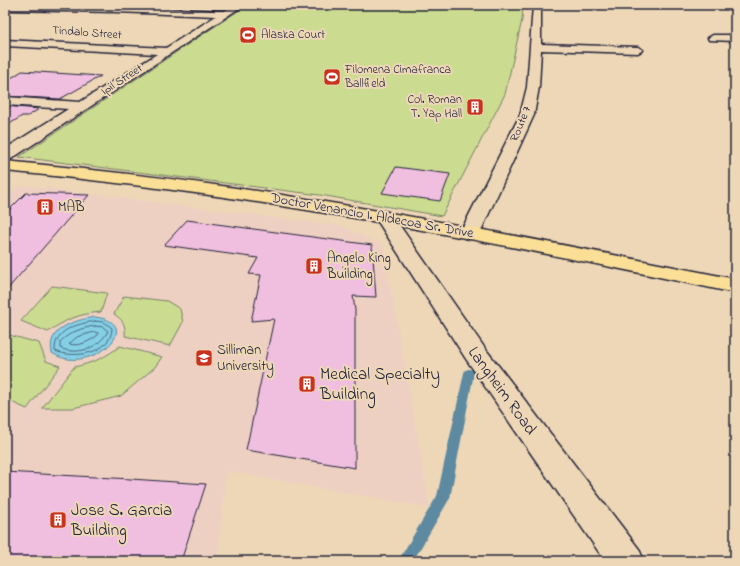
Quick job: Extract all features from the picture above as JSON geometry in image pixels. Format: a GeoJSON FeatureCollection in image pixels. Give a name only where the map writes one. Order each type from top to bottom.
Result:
{"type":"FeatureCollection","features":[{"type":"Feature","properties":{"kind":"highway","name":"Doctor Venancio I. Aldecoa Sr. Drive"},"geometry":{"type":"LineString","coordinates":[[5,166],[163,183],[384,217],[735,286]]}},
{"type":"Feature","properties":{"kind":"street","name":"Ipil Street"},"geometry":{"type":"LineString","coordinates":[[5,156],[240,5]]}},
{"type":"Feature","properties":{"kind":"street","name":"Route 7"},"geometry":{"type":"LineString","coordinates":[[470,233],[527,115],[532,87],[536,47],[537,5]]}},
{"type":"Feature","properties":{"kind":"street"},"geometry":{"type":"LineString","coordinates":[[5,7],[47,6],[226,14]]}},
{"type":"Feature","properties":{"kind":"street"},"geometry":{"type":"LineString","coordinates":[[713,38],[735,38]]}},
{"type":"Feature","properties":{"kind":"street","name":"Tindalo Street"},"geometry":{"type":"LineString","coordinates":[[5,43],[167,51]]}},
{"type":"Feature","properties":{"kind":"street"},"geometry":{"type":"LineString","coordinates":[[536,47],[638,50]]}},
{"type":"Feature","properties":{"kind":"street"},"geometry":{"type":"LineString","coordinates":[[5,100],[82,106]]}},
{"type":"Feature","properties":{"kind":"street","name":"Langheim Road"},"geometry":{"type":"LineString","coordinates":[[384,217],[474,353],[626,561]]}},
{"type":"Feature","properties":{"kind":"shaded area","name":"Silliman University"},"geometry":{"type":"Polygon","coordinates":[[[21,185],[341,226],[383,245],[430,508],[226,471],[217,561],[5,561],[5,199],[21,185]]]}},
{"type":"Feature","properties":{"kind":"green space"},"geometry":{"type":"Polygon","coordinates":[[[247,5],[523,5],[522,20],[505,94],[442,216],[320,195],[19,157],[247,5]]]}},
{"type":"Feature","properties":{"kind":"green space"},"geometry":{"type":"Polygon","coordinates":[[[52,286],[107,293],[101,312],[73,318],[48,332],[21,321],[52,286]]]}},
{"type":"Feature","properties":{"kind":"green space"},"geometry":{"type":"Polygon","coordinates":[[[124,296],[167,301],[180,309],[183,322],[170,346],[125,336],[123,323],[120,318],[114,314],[124,296]]]}},
{"type":"Feature","properties":{"kind":"green space"},"geometry":{"type":"Polygon","coordinates":[[[9,335],[39,343],[46,361],[60,366],[27,409],[5,399],[5,339],[9,335]]]}},
{"type":"Feature","properties":{"kind":"green space"},"geometry":{"type":"Polygon","coordinates":[[[120,346],[162,357],[155,367],[121,396],[73,408],[42,408],[74,367],[98,360],[120,346]]]}},
{"type":"Feature","properties":{"kind":"water"},"geometry":{"type":"Polygon","coordinates":[[[95,317],[110,321],[116,329],[115,338],[108,347],[96,354],[82,359],[67,359],[52,353],[51,344],[53,337],[58,331],[71,323],[95,317]]]}},
{"type":"Feature","properties":{"kind":"building"},"geometry":{"type":"Polygon","coordinates":[[[22,71],[101,76],[60,99],[5,96],[5,82],[22,71]]]}},
{"type":"Feature","properties":{"kind":"building"},"geometry":{"type":"Polygon","coordinates":[[[5,106],[39,109],[28,116],[22,116],[5,127],[5,106]]]}},
{"type":"Feature","properties":{"kind":"building"},"geometry":{"type":"Polygon","coordinates":[[[396,167],[450,174],[440,201],[382,193],[396,167]]]}},
{"type":"Feature","properties":{"kind":"building"},"geometry":{"type":"Polygon","coordinates":[[[26,193],[89,195],[5,292],[5,214],[26,193]]]}},
{"type":"Feature","properties":{"kind":"building"},"geometry":{"type":"Polygon","coordinates":[[[187,220],[372,245],[376,297],[353,296],[355,310],[355,468],[246,450],[274,319],[251,321],[261,275],[249,274],[258,258],[164,245],[187,220]]]}},
{"type":"Feature","properties":{"kind":"building"},"geometry":{"type":"Polygon","coordinates":[[[5,472],[206,484],[181,561],[5,561],[5,472]]]}},
{"type":"Feature","properties":{"kind":"waterway"},"geometry":{"type":"LineString","coordinates":[[405,561],[443,498],[469,373]]}},
{"type":"Feature","properties":{"kind":"place","name":"Alaska Court"},"geometry":{"type":"Point","coordinates":[248,35]}},
{"type":"Feature","properties":{"kind":"place","name":"Filomena Cimafranca Ballfield"},"geometry":{"type":"Point","coordinates":[332,77]}},
{"type":"Feature","properties":{"kind":"place","name":"Col. Roman T. Yap Hall"},"geometry":{"type":"Point","coordinates":[475,107]}},
{"type":"Feature","properties":{"kind":"place","name":"MAB"},"geometry":{"type":"Point","coordinates":[45,207]}},
{"type":"Feature","properties":{"kind":"place","name":"Angelo King Building"},"geometry":{"type":"Point","coordinates":[314,266]}},
{"type":"Feature","properties":{"kind":"place","name":"Silliman University"},"geometry":{"type":"Point","coordinates":[204,358]}},
{"type":"Feature","properties":{"kind":"place","name":"Medical Specialty Building"},"geometry":{"type":"Point","coordinates":[307,384]}},
{"type":"Feature","properties":{"kind":"place","name":"Jose S. Garcia Building"},"geometry":{"type":"Point","coordinates":[58,520]}}]}
